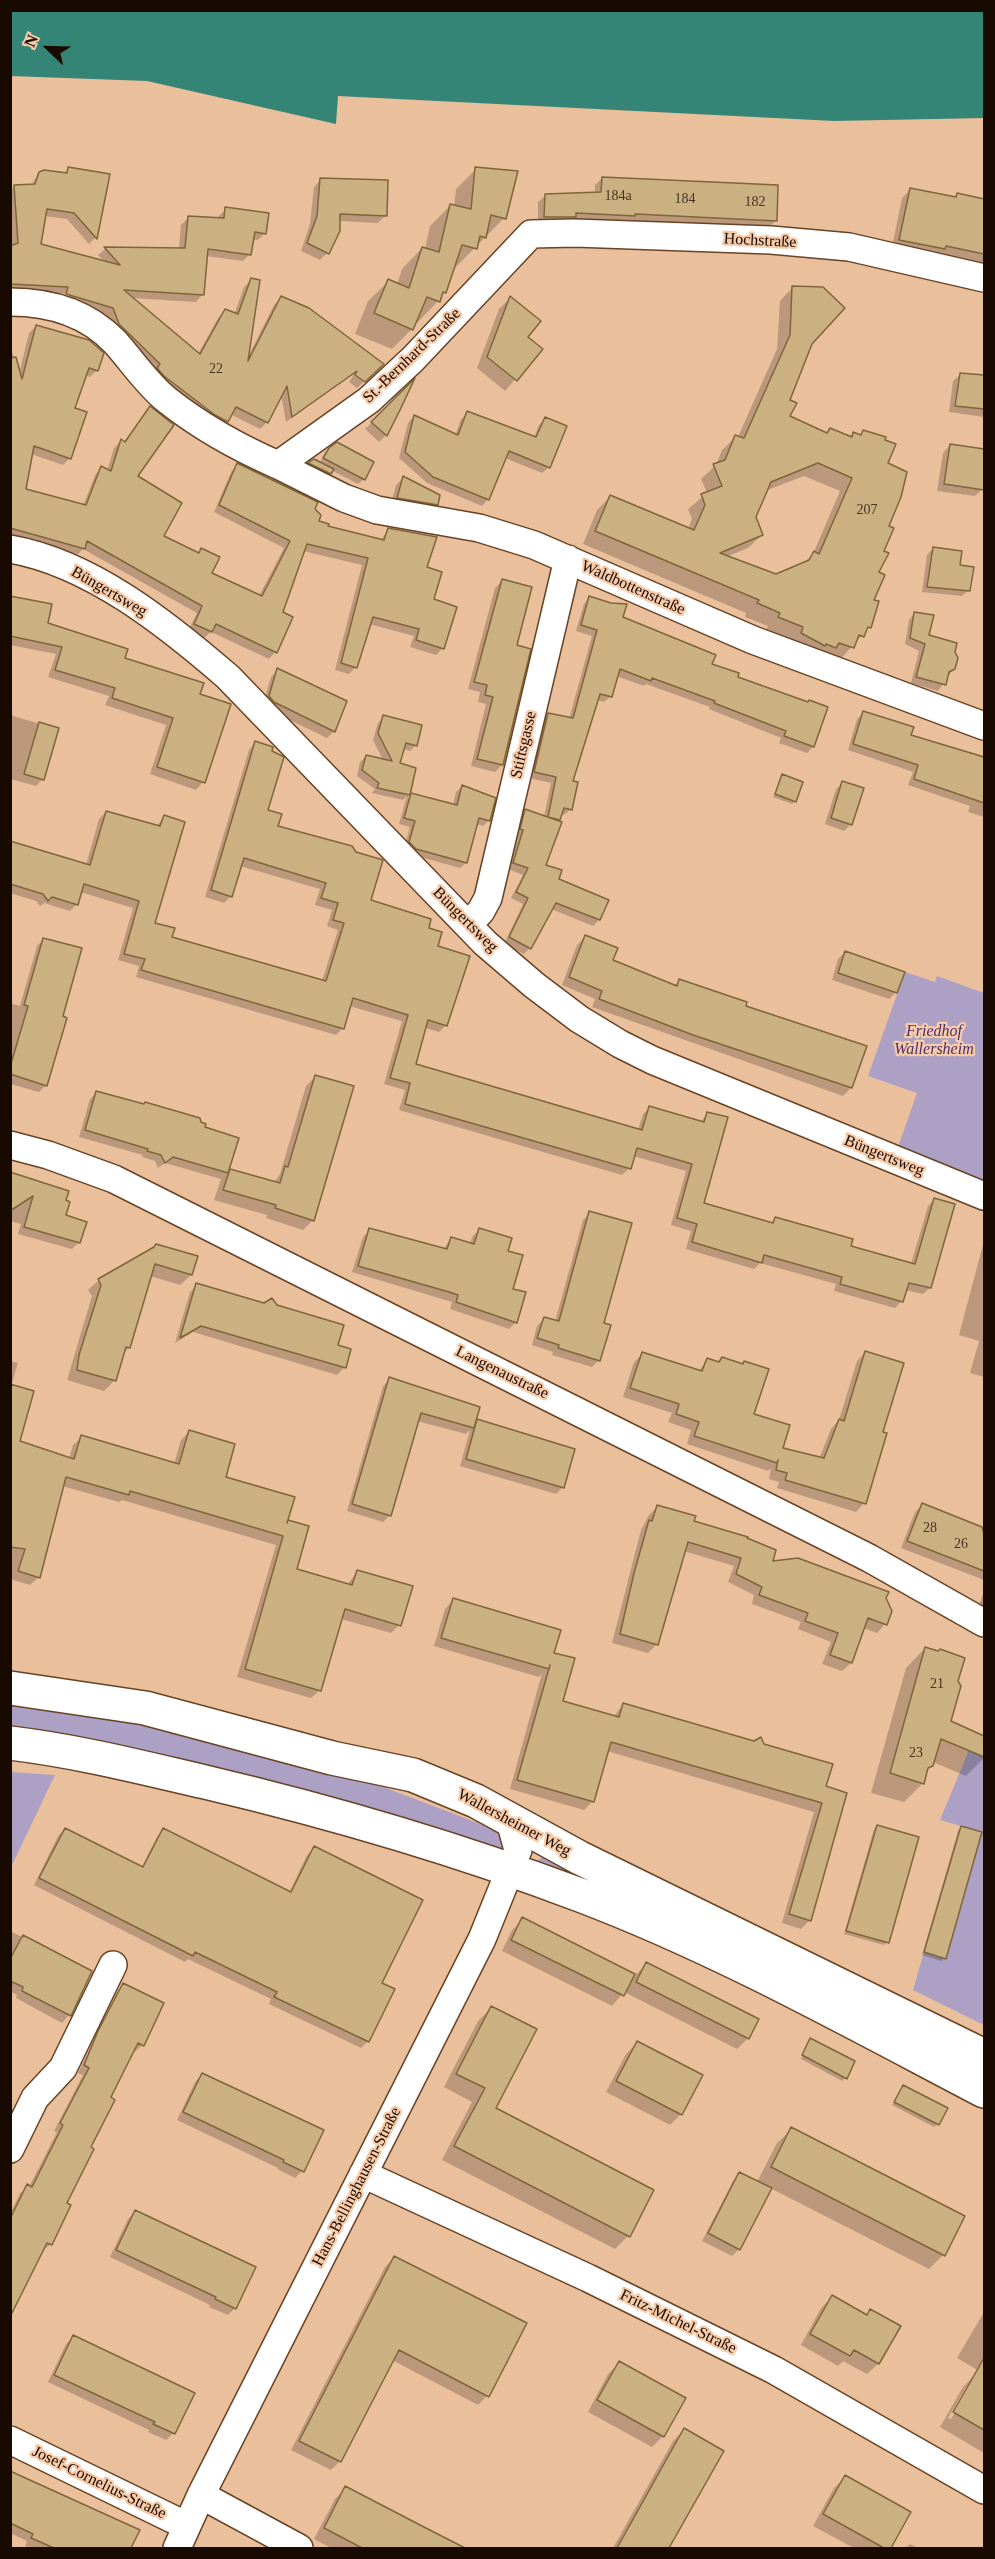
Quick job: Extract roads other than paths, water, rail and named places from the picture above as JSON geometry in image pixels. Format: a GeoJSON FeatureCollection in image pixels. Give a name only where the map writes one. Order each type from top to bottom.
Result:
{"type":"FeatureCollection","features":[{"type":"Feature","properties":{"kind":"street","name":"Hochstraße"},"geometry":{"type":"LineString","coordinates":[[531,234],[575,232],[771,240],[849,247],[984,278]]}},
{"type":"Feature","properties":{"kind":"street","name":"St.-Bernhard-Straße"},"geometry":{"type":"LineString","coordinates":[[278,465],[369,400],[413,359],[531,234]]}},
{"type":"Feature","properties":{"kind":"street"},"geometry":{"type":"LineString","coordinates":[[10,302],[46,304],[74,313],[94,324],[114,341],[166,399],[219,436],[278,465]]}},
{"type":"Feature","properties":{"kind":"street","name":"Waldbottenstraße"},"geometry":{"type":"LineString","coordinates":[[278,465],[344,498],[377,510],[479,528],[534,545],[753,640],[983,718]]}},
{"type":"Feature","properties":{"kind":"street","name":"Büngertsweg"},"geometry":{"type":"LineString","coordinates":[[10,549],[74,569],[137,606],[185,640],[228,677],[485,943],[534,985],[579,1019],[652,1060],[984,1196]]}},
{"type":"Feature","properties":{"kind":"street","name":"Stiftsgasse"},"geometry":{"type":"LineString","coordinates":[[468,925],[481,911],[488,898],[568,559]]}},
{"type":"Feature","properties":{"kind":"street","name":"Langenaustraße"},"geometry":{"type":"LineString","coordinates":[[10,1145],[48,1155],[114,1179],[869,1558],[984,1623]]}},
{"type":"Feature","properties":{"kind":"street","name":"Wallersheimer Weg"},"geometry":{"type":"LineString","coordinates":[[10,1688],[145,1708],[332,1758],[413,1775],[476,1802],[984,2056]]}},
{"type":"Feature","properties":{"kind":"street"},"geometry":{"type":"LineString","coordinates":[[10,1743],[71,1751],[334,1813],[510,1870],[589,1899],[698,1947],[984,2091]]}},
{"type":"Feature","properties":{"kind":"street","name":"Hans-Bellinghausen-Straße"},"geometry":{"type":"LineString","coordinates":[[182,2537],[500,1900],[518,1850],[510,1821]]}},
{"type":"Feature","properties":{"kind":"street"},"geometry":{"type":"LineString","coordinates":[[10,2149],[35,2098],[63,2067],[113,1965]]}},
{"type":"Feature","properties":{"kind":"street","name":"Fritz-Michel-Straße"},"geometry":{"type":"LineString","coordinates":[[363,2174],[588,2278],[774,2370],[984,2490]]}},
{"type":"Feature","properties":{"kind":"street","name":"Josef-Cornelius-Straße"},"geometry":{"type":"LineString","coordinates":[[10,2440],[182,2537]]}},
{"type":"Feature","properties":{"kind":"street"},"geometry":{"type":"LineString","coordinates":[[201,2495],[299,2548]]}},
{"type":"Feature","properties":{"kind":"water"},"geometry":{"type":"Polygon","coordinates":[[[11,10],[984,11],[984,118],[834,121],[338,96],[336,124],[147,81],[11,76],[11,10]]]}},
{"type":"Feature","properties":{"kind":"park label","name":"Friedhof Wallersheim"},"geometry":{"type":"Point","coordinates":[934,1041]}}]}
